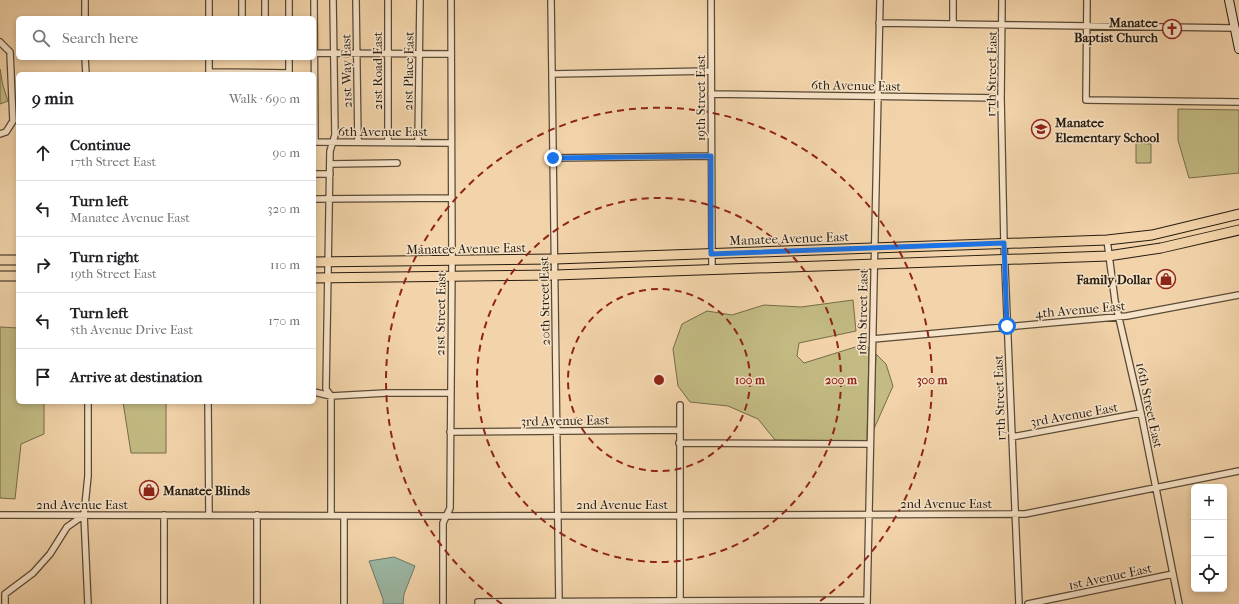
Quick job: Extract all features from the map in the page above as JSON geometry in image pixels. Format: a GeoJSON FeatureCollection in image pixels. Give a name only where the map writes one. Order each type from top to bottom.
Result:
{"type":"FeatureCollection","features":[{"type":"Feature","properties":{"kind":"main road"},"geometry":{"type":"LineString","coordinates":[[1229,0],[1239,48]]}},
{"type":"Feature","properties":{"kind":"main road","name":"Manatee Avenue East"},"geometry":{"type":"LineString","coordinates":[[316,262],[452,262],[1107,240],[1152,235],[1239,214]]}},
{"type":"Feature","properties":{"kind":"main road"},"geometry":{"type":"LineString","coordinates":[[316,278],[555,275],[1108,256],[1161,248],[1239,230]]}},
{"type":"Feature","properties":{"kind":"main road"},"geometry":{"type":"LineString","coordinates":[[0,260],[16,260]]}},
{"type":"Feature","properties":{"kind":"main road"},"geometry":{"type":"LineString","coordinates":[[0,276],[16,276]]}},
{"type":"Feature","properties":{"kind":"street"},"geometry":{"type":"LineString","coordinates":[[85,0],[85,16]]}},
{"type":"Feature","properties":{"kind":"street"},"geometry":{"type":"LineString","coordinates":[[209,0],[209,16]]}},
{"type":"Feature","properties":{"kind":"street"},"geometry":{"type":"LineString","coordinates":[[242,0],[242,16]]}},
{"type":"Feature","properties":{"kind":"street"},"geometry":{"type":"LineString","coordinates":[[265,0],[265,16]]}},
{"type":"Feature","properties":{"kind":"street"},"geometry":{"type":"LineString","coordinates":[[289,0],[289,16]]}},
{"type":"Feature","properties":{"kind":"street"},"geometry":{"type":"LineString","coordinates":[[314,0],[314,16]]}},
{"type":"Feature","properties":{"kind":"street"},"geometry":{"type":"LineString","coordinates":[[331,515],[331,396],[326,389],[330,262],[330,164],[332,142],[335,135],[334,0]]}},
{"type":"Feature","properties":{"kind":"street","name":"21st Way East"},"geometry":{"type":"LineString","coordinates":[[356,0],[358,142]]}},
{"type":"Feature","properties":{"kind":"street","name":"21st Road East"},"geometry":{"type":"LineString","coordinates":[[388,0],[388,142]]}},
{"type":"Feature","properties":{"kind":"street","name":"21st Place East"},"geometry":{"type":"LineString","coordinates":[[418,143],[420,0]]}},
{"type":"Feature","properties":{"kind":"street","name":"21st Street East"},"geometry":{"type":"LineString","coordinates":[[443,603],[443,523],[450,508],[452,262],[451,0]]}},
{"type":"Feature","properties":{"kind":"street","name":"20th Street East"},"geometry":{"type":"LineString","coordinates":[[551,0],[559,603]]}},
{"type":"Feature","properties":{"kind":"street","name":"19th Street East"},"geometry":{"type":"LineString","coordinates":[[711,0],[712,269]]}},
{"type":"Feature","properties":{"kind":"street","name":"18th Street East"},"geometry":{"type":"LineString","coordinates":[[867,602],[880,0]]}},
{"type":"Feature","properties":{"kind":"street"},"geometry":{"type":"LineString","coordinates":[[953,24],[954,0]]}},
{"type":"Feature","properties":{"kind":"street","name":"17th Street East"},"geometry":{"type":"LineString","coordinates":[[1002,0],[1001,98],[1004,259],[1019,604]]}},
{"type":"Feature","properties":{"kind":"street"},"geometry":{"type":"LineString","coordinates":[[1087,0],[1086,100],[1239,102]]}},
{"type":"Feature","properties":{"kind":"street"},"geometry":{"type":"LineString","coordinates":[[879,23],[1235,28]]}},
{"type":"Feature","properties":{"kind":"street"},"geometry":{"type":"LineString","coordinates":[[0,42],[10,52],[13,122],[6,132],[0,134]]}},
{"type":"Feature","properties":{"kind":"street"},"geometry":{"type":"LineString","coordinates":[[10,52],[16,52]]}},
{"type":"Feature","properties":{"kind":"street"},"geometry":{"type":"LineString","coordinates":[[316,53],[451,54]]}},
{"type":"Feature","properties":{"kind":"street"},"geometry":{"type":"LineString","coordinates":[[86,60],[86,72]]}},
{"type":"Feature","properties":{"kind":"street"},"geometry":{"type":"LineString","coordinates":[[209,72],[210,60]]}},
{"type":"Feature","properties":{"kind":"street"},"geometry":{"type":"LineString","coordinates":[[289,60],[289,72]]}},
{"type":"Feature","properties":{"kind":"street"},"geometry":{"type":"LineString","coordinates":[[314,60],[314,72]]}},
{"type":"Feature","properties":{"kind":"street"},"geometry":{"type":"LineString","coordinates":[[552,74],[711,71]]}},
{"type":"Feature","properties":{"kind":"street","name":"6th Avenue East"},"geometry":{"type":"LineString","coordinates":[[711,94],[1001,98]]}},
{"type":"Feature","properties":{"kind":"street","name":"6th Avenue East"},"geometry":{"type":"LineString","coordinates":[[316,142],[451,143]]}},
{"type":"Feature","properties":{"kind":"street"},"geometry":{"type":"LineString","coordinates":[[553,158],[711,156]]}},
{"type":"Feature","properties":{"kind":"street"},"geometry":{"type":"LineString","coordinates":[[330,164],[397,163]]}},
{"type":"Feature","properties":{"kind":"street"},"geometry":{"type":"LineString","coordinates":[[316,174],[330,174]]}},
{"type":"Feature","properties":{"kind":"street"},"geometry":{"type":"LineString","coordinates":[[316,199],[452,198]]}},
{"type":"Feature","properties":{"kind":"street","name":"16th Street East"},"geometry":{"type":"LineString","coordinates":[[1107,240],[1115,301],[1156,487],[1179,604]]}},
{"type":"Feature","properties":{"kind":"street","name":"4th Avenue East"},"geometry":{"type":"LineString","coordinates":[[873,339],[1119,317],[1239,295]]}},
{"type":"Feature","properties":{"kind":"street"},"geometry":{"type":"LineString","coordinates":[[316,392],[331,396],[386,393],[450,393]]}},
{"type":"Feature","properties":{"kind":"street"},"geometry":{"type":"LineString","coordinates":[[88,404],[88,476],[84,515],[88,604]]}},
{"type":"Feature","properties":{"kind":"street"},"geometry":{"type":"LineString","coordinates":[[208,404],[209,515]]}},
{"type":"Feature","properties":{"kind":"street"},"geometry":{"type":"LineString","coordinates":[[680,405],[680,602]]}},
{"type":"Feature","properties":{"kind":"street","name":"3rd Avenue East"},"geometry":{"type":"LineString","coordinates":[[1012,437],[1140,414]]}},
{"type":"Feature","properties":{"kind":"street","name":"3rd Avenue East"},"geometry":{"type":"LineString","coordinates":[[450,432],[680,430]]}},
{"type":"Feature","properties":{"kind":"street"},"geometry":{"type":"LineString","coordinates":[[679,443],[870,444]]}},
{"type":"Feature","properties":{"kind":"street","name":"2nd Avenue East"},"geometry":{"type":"LineString","coordinates":[[0,514],[344,516],[1025,514],[1239,471]]}},
{"type":"Feature","properties":{"kind":"street"},"geometry":{"type":"LineString","coordinates":[[5,604],[3,595],[33,573],[50,554],[67,527],[84,515]]}},
{"type":"Feature","properties":{"kind":"street"},"geometry":{"type":"LineString","coordinates":[[164,515],[164,604]]}},
{"type":"Feature","properties":{"kind":"street"},"geometry":{"type":"LineString","coordinates":[[257,515],[257,604]]}},
{"type":"Feature","properties":{"kind":"street"},"geometry":{"type":"LineString","coordinates":[[344,516],[344,604]]}},
{"type":"Feature","properties":{"kind":"street","name":"1st Avenue East"},"geometry":{"type":"LineString","coordinates":[[1028,604],[1173,574]]}},
{"type":"Feature","properties":{"kind":"street"},"geometry":{"type":"LineString","coordinates":[[478,602],[867,602]]}},
{"type":"Feature","properties":{"kind":"shaded area"},"geometry":{"type":"Polygon","coordinates":[[[0,69],[3,86],[8,101],[0,104],[0,69]]]}},
{"type":"Feature","properties":{"kind":"shaded area"},"geometry":{"type":"Polygon","coordinates":[[[1178,109],[1239,110],[1239,173],[1189,178],[1178,140],[1178,109]]]}},
{"type":"Feature","properties":{"kind":"shaded area"},"geometry":{"type":"Polygon","coordinates":[[[1136,143],[1151,144],[1151,163],[1136,163],[1136,143]]]}},
{"type":"Feature","properties":{"kind":"shaded area"},"geometry":{"type":"Polygon","coordinates":[[[853,300],[856,331],[799,343],[797,356],[804,363],[865,344],[869,348],[867,441],[775,440],[758,419],[728,406],[690,402],[678,386],[673,349],[682,324],[707,311],[732,315],[764,305],[801,307],[853,300]]]}},
{"type":"Feature","properties":{"kind":"shaded area"},"geometry":{"type":"Polygon","coordinates":[[[0,327],[16,328],[16,404],[44,404],[44,434],[21,444],[15,499],[0,498],[0,327]]]}},
{"type":"Feature","properties":{"kind":"shaded area"},"geometry":{"type":"Polygon","coordinates":[[[876,354],[886,364],[893,386],[873,431],[876,354]]]}},
{"type":"Feature","properties":{"kind":"shaded area"},"geometry":{"type":"Polygon","coordinates":[[[123,404],[166,404],[166,453],[131,453],[123,404]]]}},
{"type":"Feature","properties":{"kind":"shaded area"},"geometry":{"type":"Polygon","coordinates":[[[394,557],[415,566],[404,594],[403,604],[383,604],[383,599],[369,561],[394,557]]]}},
{"type":"Feature","properties":{"kind":"place","name":"Manatee Baptist Church"},"geometry":{"type":"Point","coordinates":[1172,29]}},
{"type":"Feature","properties":{"kind":"place","name":"Manatee Elementary School"},"geometry":{"type":"Point","coordinates":[1041,129]}},
{"type":"Feature","properties":{"kind":"place","name":"Family Dollar"},"geometry":{"type":"Point","coordinates":[1166,279]}},
{"type":"Feature","properties":{"kind":"place","name":"Manatee Blinds"},"geometry":{"type":"Point","coordinates":[149,490]}},
{"type":"Feature","properties":{"kind":"route"},"geometry":{"type":"LineString","coordinates":[[553,158],[711,156],[711,254],[1004,243],[1007,326]]}}]}
